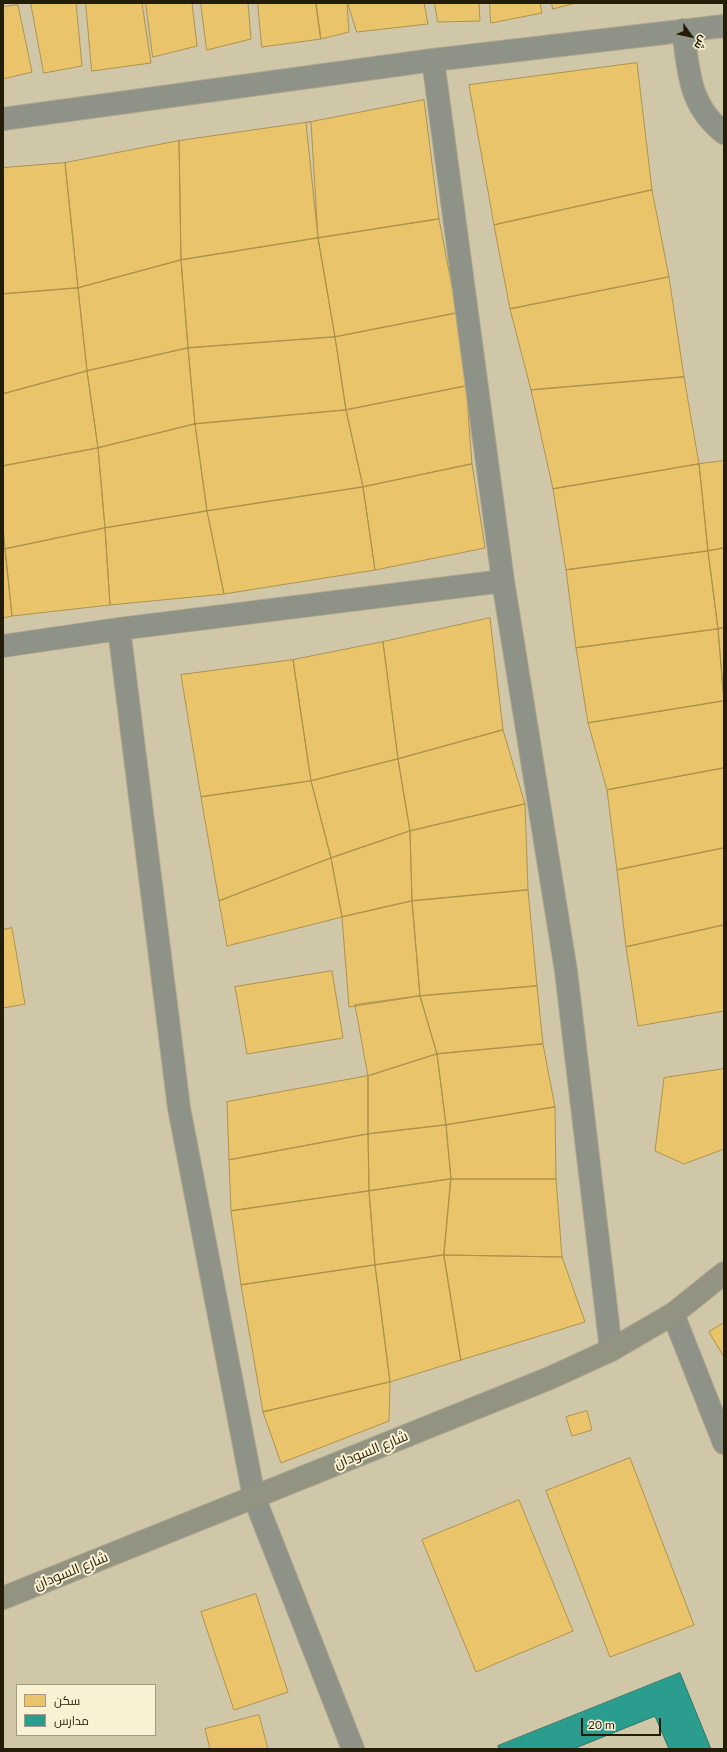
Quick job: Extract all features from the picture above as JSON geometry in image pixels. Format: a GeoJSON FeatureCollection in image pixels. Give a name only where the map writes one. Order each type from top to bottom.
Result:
{"type":"FeatureCollection","features":[{"type":"Feature","properties":{"kind":"main road","name":"شارع السودان"},"geometry":{"type":"LineString","coordinates":[[3,1598],[550,1378],[611,1350],[673,1314],[724,1273]]}},
{"type":"Feature","properties":{"kind":"street"},"geometry":{"type":"LineString","coordinates":[[3,118],[433,60],[724,26]]}},
{"type":"Feature","properties":{"kind":"street"},"geometry":{"type":"LineString","coordinates":[[683,30],[691,83],[699,106],[714,125],[724,133]]}},
{"type":"Feature","properties":{"kind":"street"},"geometry":{"type":"LineString","coordinates":[[433,60],[503,581],[566,971],[611,1350]]}},
{"type":"Feature","properties":{"kind":"street"},"geometry":{"type":"LineString","coordinates":[[3,646],[119,629],[503,581]]}},
{"type":"Feature","properties":{"kind":"street"},"geometry":{"type":"LineString","coordinates":[[119,629],[179,1108],[254,1497],[353,1749]]}},
{"type":"Feature","properties":{"kind":"street"},"geometry":{"type":"LineString","coordinates":[[673,1314],[724,1443]]}},
{"type":"Feature","properties":{"kind":"building: سكن"},"geometry":{"type":"Polygon","coordinates":[[[31,3],[76,3],[82,66],[44,73],[31,3]]]}},
{"type":"Feature","properties":{"kind":"building: سكن"},"geometry":{"type":"Polygon","coordinates":[[[86,3],[142,3],[151,63],[92,71],[86,3]]]}},
{"type":"Feature","properties":{"kind":"building: سكن"},"geometry":{"type":"Polygon","coordinates":[[[146,3],[192,3],[197,46],[153,57],[146,3]]]}},
{"type":"Feature","properties":{"kind":"building: سكن"},"geometry":{"type":"Polygon","coordinates":[[[201,3],[248,3],[251,39],[207,50],[201,3]]]}},
{"type":"Feature","properties":{"kind":"building: سكن"},"geometry":{"type":"Polygon","coordinates":[[[258,3],[316,3],[321,39],[262,47],[258,3]]]}},
{"type":"Feature","properties":{"kind":"building: سكن"},"geometry":{"type":"Polygon","coordinates":[[[316,3],[347,3],[349,32],[321,39],[316,3]]]}},
{"type":"Feature","properties":{"kind":"building: سكن"},"geometry":{"type":"Polygon","coordinates":[[[348,3],[424,3],[428,24],[357,32],[348,3]]]}},
{"type":"Feature","properties":{"kind":"building: سكن"},"geometry":{"type":"Polygon","coordinates":[[[435,3],[479,3],[480,21],[438,22],[435,3]]]}},
{"type":"Feature","properties":{"kind":"building: سكن"},"geometry":{"type":"Polygon","coordinates":[[[490,3],[540,3],[542,13],[491,23],[490,3]]]}},
{"type":"Feature","properties":{"kind":"building: سكن"},"geometry":{"type":"Polygon","coordinates":[[[552,3],[576,3],[553,9],[552,3]]]}},
{"type":"Feature","properties":{"kind":"building: سكن"},"geometry":{"type":"Polygon","coordinates":[[[18,5],[32,72],[3,79],[3,7],[18,5]]]}},
{"type":"Feature","properties":{"kind":"building: سكن"},"geometry":{"type":"Polygon","coordinates":[[[637,63],[652,190],[494,225],[469,85],[637,63]]]}},
{"type":"Feature","properties":{"kind":"building: سكن"},"geometry":{"type":"Polygon","coordinates":[[[424,100],[439,219],[318,238],[306,123],[424,100]]]}},
{"type":"Feature","properties":{"kind":"building: سكن"},"geometry":{"type":"Polygon","coordinates":[[[311,122],[318,238],[181,260],[179,141],[311,122]]]}},
{"type":"Feature","properties":{"kind":"building: سكن"},"geometry":{"type":"Polygon","coordinates":[[[179,141],[181,260],[78,288],[65,163],[179,141]]]}},
{"type":"Feature","properties":{"kind":"building: سكن"},"geometry":{"type":"Polygon","coordinates":[[[65,163],[78,288],[3,294],[3,168],[65,163]]]}},
{"type":"Feature","properties":{"kind":"building: سكن"},"geometry":{"type":"Polygon","coordinates":[[[652,190],[669,277],[510,309],[494,225],[652,190]]]}},
{"type":"Feature","properties":{"kind":"building: سكن"},"geometry":{"type":"Polygon","coordinates":[[[439,219],[457,313],[335,337],[318,238],[439,219]]]}},
{"type":"Feature","properties":{"kind":"building: سكن"},"geometry":{"type":"Polygon","coordinates":[[[318,238],[335,337],[188,348],[181,260],[318,238]]]}},
{"type":"Feature","properties":{"kind":"building: سكن"},"geometry":{"type":"Polygon","coordinates":[[[181,260],[188,348],[87,371],[78,288],[181,260]]]}},
{"type":"Feature","properties":{"kind":"building: سكن"},"geometry":{"type":"Polygon","coordinates":[[[669,277],[684,377],[531,390],[510,309],[669,277]]]}},
{"type":"Feature","properties":{"kind":"building: سكن"},"geometry":{"type":"Polygon","coordinates":[[[78,288],[87,371],[3,394],[3,294],[78,288]]]}},
{"type":"Feature","properties":{"kind":"building: سكن"},"geometry":{"type":"Polygon","coordinates":[[[457,313],[466,386],[346,410],[335,337],[457,313]]]}},
{"type":"Feature","properties":{"kind":"building: سكن"},"geometry":{"type":"Polygon","coordinates":[[[335,337],[346,410],[195,424],[188,348],[335,337]]]}},
{"type":"Feature","properties":{"kind":"building: سكن"},"geometry":{"type":"Polygon","coordinates":[[[188,348],[195,424],[98,448],[87,371],[188,348]]]}},
{"type":"Feature","properties":{"kind":"building: سكن"},"geometry":{"type":"Polygon","coordinates":[[[87,371],[98,448],[3,466],[3,394],[87,371]]]}},
{"type":"Feature","properties":{"kind":"building: سكن"},"geometry":{"type":"Polygon","coordinates":[[[684,377],[699,464],[553,489],[531,390],[684,377]]]}},
{"type":"Feature","properties":{"kind":"building: سكن"},"geometry":{"type":"Polygon","coordinates":[[[466,386],[472,464],[363,487],[346,410],[466,386]]]}},
{"type":"Feature","properties":{"kind":"building: سكن"},"geometry":{"type":"Polygon","coordinates":[[[346,410],[363,487],[207,511],[195,424],[346,410]]]}},
{"type":"Feature","properties":{"kind":"building: سكن"},"geometry":{"type":"Polygon","coordinates":[[[195,424],[207,511],[105,528],[98,448],[195,424]]]}},
{"type":"Feature","properties":{"kind":"building: سكن"},"geometry":{"type":"Polygon","coordinates":[[[98,448],[105,528],[5,549],[3,526],[3,466],[98,448]]]}},
{"type":"Feature","properties":{"kind":"building: سكن"},"geometry":{"type":"Polygon","coordinates":[[[724,461],[724,548],[708,551],[699,464],[724,461]]]}},
{"type":"Feature","properties":{"kind":"building: سكن"},"geometry":{"type":"Polygon","coordinates":[[[472,464],[485,548],[375,570],[363,487],[472,464]]]}},
{"type":"Feature","properties":{"kind":"building: سكن"},"geometry":{"type":"Polygon","coordinates":[[[699,464],[708,551],[566,570],[553,489],[699,464]]]}},
{"type":"Feature","properties":{"kind":"building: سكن"},"geometry":{"type":"Polygon","coordinates":[[[363,487],[375,570],[224,594],[207,511],[363,487]]]}},
{"type":"Feature","properties":{"kind":"building: سكن"},"geometry":{"type":"Polygon","coordinates":[[[207,511],[224,594],[110,605],[105,528],[207,511]]]}},
{"type":"Feature","properties":{"kind":"building: سكن"},"geometry":{"type":"Polygon","coordinates":[[[105,528],[110,605],[12,616],[5,549],[105,528]]]}},
{"type":"Feature","properties":{"kind":"building: سكن"},"geometry":{"type":"Polygon","coordinates":[[[724,548],[724,628],[718,629],[708,551],[724,548]]]}},
{"type":"Feature","properties":{"kind":"building: سكن"},"geometry":{"type":"Polygon","coordinates":[[[3,549],[5,549],[12,616],[3,618],[3,549]]]}},
{"type":"Feature","properties":{"kind":"building: سكن"},"geometry":{"type":"Polygon","coordinates":[[[708,551],[718,629],[576,648],[566,570],[708,551]]]}},
{"type":"Feature","properties":{"kind":"building: سكن"},"geometry":{"type":"Polygon","coordinates":[[[490,618],[503,730],[398,759],[383,642],[490,618]]]}},
{"type":"Feature","properties":{"kind":"building: سكن"},"geometry":{"type":"Polygon","coordinates":[[[724,628],[724,701],[718,629],[724,628]]]}},
{"type":"Feature","properties":{"kind":"building: سكن"},"geometry":{"type":"Polygon","coordinates":[[[718,629],[724,701],[588,723],[576,648],[718,629]]]}},
{"type":"Feature","properties":{"kind":"building: سكن"},"geometry":{"type":"Polygon","coordinates":[[[383,642],[398,759],[311,781],[293,660],[383,642]]]}},
{"type":"Feature","properties":{"kind":"building: سكن"},"geometry":{"type":"Polygon","coordinates":[[[293,660],[311,781],[201,797],[181,675],[293,660]]]}},
{"type":"Feature","properties":{"kind":"building: سكن"},"geometry":{"type":"Polygon","coordinates":[[[724,701],[724,768],[607,790],[588,723],[724,701]]]}},
{"type":"Feature","properties":{"kind":"building: سكن"},"geometry":{"type":"Polygon","coordinates":[[[503,730],[525,804],[410,831],[398,759],[503,730]]]}},
{"type":"Feature","properties":{"kind":"building: سكن"},"geometry":{"type":"Polygon","coordinates":[[[398,759],[410,831],[331,858],[311,781],[398,759]]]}},
{"type":"Feature","properties":{"kind":"building: سكن"},"geometry":{"type":"Polygon","coordinates":[[[724,768],[724,848],[617,870],[607,790],[724,768]]]}},
{"type":"Feature","properties":{"kind":"building: سكن"},"geometry":{"type":"Polygon","coordinates":[[[311,781],[331,858],[219,901],[201,797],[311,781]]]}},
{"type":"Feature","properties":{"kind":"building: سكن"},"geometry":{"type":"Polygon","coordinates":[[[525,804],[528,890],[412,901],[410,831],[525,804]]]}},
{"type":"Feature","properties":{"kind":"building: سكن"},"geometry":{"type":"Polygon","coordinates":[[[410,831],[412,901],[342,917],[331,858],[410,831]]]}},
{"type":"Feature","properties":{"kind":"building: سكن"},"geometry":{"type":"Polygon","coordinates":[[[724,848],[724,925],[626,947],[617,870],[724,848]]]}},
{"type":"Feature","properties":{"kind":"building: سكن"},"geometry":{"type":"Polygon","coordinates":[[[331,858],[342,917],[227,946],[219,901],[331,858]]]}},
{"type":"Feature","properties":{"kind":"building: سكن"},"geometry":{"type":"Polygon","coordinates":[[[528,890],[537,986],[420,996],[412,901],[528,890]]]}},
{"type":"Feature","properties":{"kind":"building: سكن"},"geometry":{"type":"Polygon","coordinates":[[[412,901],[420,996],[349,1007],[342,917],[412,901]]]}},
{"type":"Feature","properties":{"kind":"building: سكن"},"geometry":{"type":"Polygon","coordinates":[[[724,925],[724,1011],[638,1026],[626,947],[724,925]]]}},
{"type":"Feature","properties":{"kind":"building: سكن"},"geometry":{"type":"Polygon","coordinates":[[[12,928],[25,1004],[3,1008],[3,930],[12,928]]]}},
{"type":"Feature","properties":{"kind":"building: سكن"},"geometry":{"type":"Polygon","coordinates":[[[332,971],[343,1038],[247,1054],[235,987],[332,971]]]}},
{"type":"Feature","properties":{"kind":"building: سكن"},"geometry":{"type":"Polygon","coordinates":[[[537,986],[543,1044],[437,1054],[420,996],[537,986]]]}},
{"type":"Feature","properties":{"kind":"building: سكن"},"geometry":{"type":"Polygon","coordinates":[[[420,996],[437,1054],[368,1076],[355,1005],[420,996]]]}},
{"type":"Feature","properties":{"kind":"building: سكن"},"geometry":{"type":"Polygon","coordinates":[[[543,1044],[555,1107],[446,1125],[437,1054],[543,1044]]]}},
{"type":"Feature","properties":{"kind":"building: سكن"},"geometry":{"type":"Polygon","coordinates":[[[437,1054],[446,1125],[368,1134],[368,1076],[437,1054]]]}},
{"type":"Feature","properties":{"kind":"building: سكن"},"geometry":{"type":"Polygon","coordinates":[[[724,1069],[724,1149],[684,1164],[655,1151],[664,1078],[724,1069]]]}},
{"type":"Feature","properties":{"kind":"building: سكن"},"geometry":{"type":"Polygon","coordinates":[[[368,1076],[368,1134],[229,1160],[227,1102],[368,1076]]]}},
{"type":"Feature","properties":{"kind":"building: سكن"},"geometry":{"type":"Polygon","coordinates":[[[555,1107],[556,1179],[451,1179],[446,1125],[555,1107]]]}},
{"type":"Feature","properties":{"kind":"building: سكن"},"geometry":{"type":"Polygon","coordinates":[[[446,1125],[451,1179],[369,1191],[368,1134],[446,1125]]]}},
{"type":"Feature","properties":{"kind":"building: سكن"},"geometry":{"type":"Polygon","coordinates":[[[368,1134],[369,1191],[231,1211],[229,1160],[368,1134]]]}},
{"type":"Feature","properties":{"kind":"building: سكن"},"geometry":{"type":"Polygon","coordinates":[[[451,1179],[556,1179],[562,1257],[444,1255],[451,1179]]]}},
{"type":"Feature","properties":{"kind":"building: سكن"},"geometry":{"type":"Polygon","coordinates":[[[451,1179],[444,1255],[375,1265],[369,1191],[451,1179]]]}},
{"type":"Feature","properties":{"kind":"building: سكن"},"geometry":{"type":"Polygon","coordinates":[[[369,1191],[375,1265],[241,1285],[231,1211],[369,1191]]]}},
{"type":"Feature","properties":{"kind":"building: سكن"},"geometry":{"type":"Polygon","coordinates":[[[444,1255],[562,1257],[585,1322],[461,1360],[444,1255]]]}},
{"type":"Feature","properties":{"kind":"building: سكن"},"geometry":{"type":"Polygon","coordinates":[[[444,1255],[461,1360],[390,1382],[375,1265],[444,1255]]]}},
{"type":"Feature","properties":{"kind":"building: سكن"},"geometry":{"type":"Polygon","coordinates":[[[375,1265],[390,1382],[263,1412],[241,1285],[375,1265]]]}},
{"type":"Feature","properties":{"kind":"building: سكن"},"geometry":{"type":"Polygon","coordinates":[[[724,1323],[724,1357],[709,1332],[724,1323]]]}},
{"type":"Feature","properties":{"kind":"building: سكن"},"geometry":{"type":"Polygon","coordinates":[[[390,1382],[389,1421],[281,1463],[263,1412],[390,1382]]]}},
{"type":"Feature","properties":{"kind":"building: سكن"},"geometry":{"type":"Polygon","coordinates":[[[587,1411],[592,1430],[572,1436],[566,1417],[587,1411]]]}},
{"type":"Feature","properties":{"kind":"building: سكن"},"geometry":{"type":"Polygon","coordinates":[[[630,1458],[694,1625],[610,1657],[546,1491],[630,1458]]]}},
{"type":"Feature","properties":{"kind":"building: سكن"},"geometry":{"type":"Polygon","coordinates":[[[519,1500],[573,1631],[476,1672],[422,1540],[519,1500]]]}},
{"type":"Feature","properties":{"kind":"building: سكن"},"geometry":{"type":"Polygon","coordinates":[[[256,1594],[288,1692],[234,1710],[201,1612],[256,1594]]]}},
{"type":"Feature","properties":{"kind":"building: سكن"},"geometry":{"type":"Polygon","coordinates":[[[259,1715],[268,1749],[210,1749],[205,1729],[259,1715]]]}},
{"type":"Feature","properties":{"kind":"building: مدارس"},"geometry":{"type":"Polygon","coordinates":[[[680,1673],[711,1749],[669,1749],[655,1716],[573,1749],[499,1749],[498,1746],[680,1673]]]}}]}
